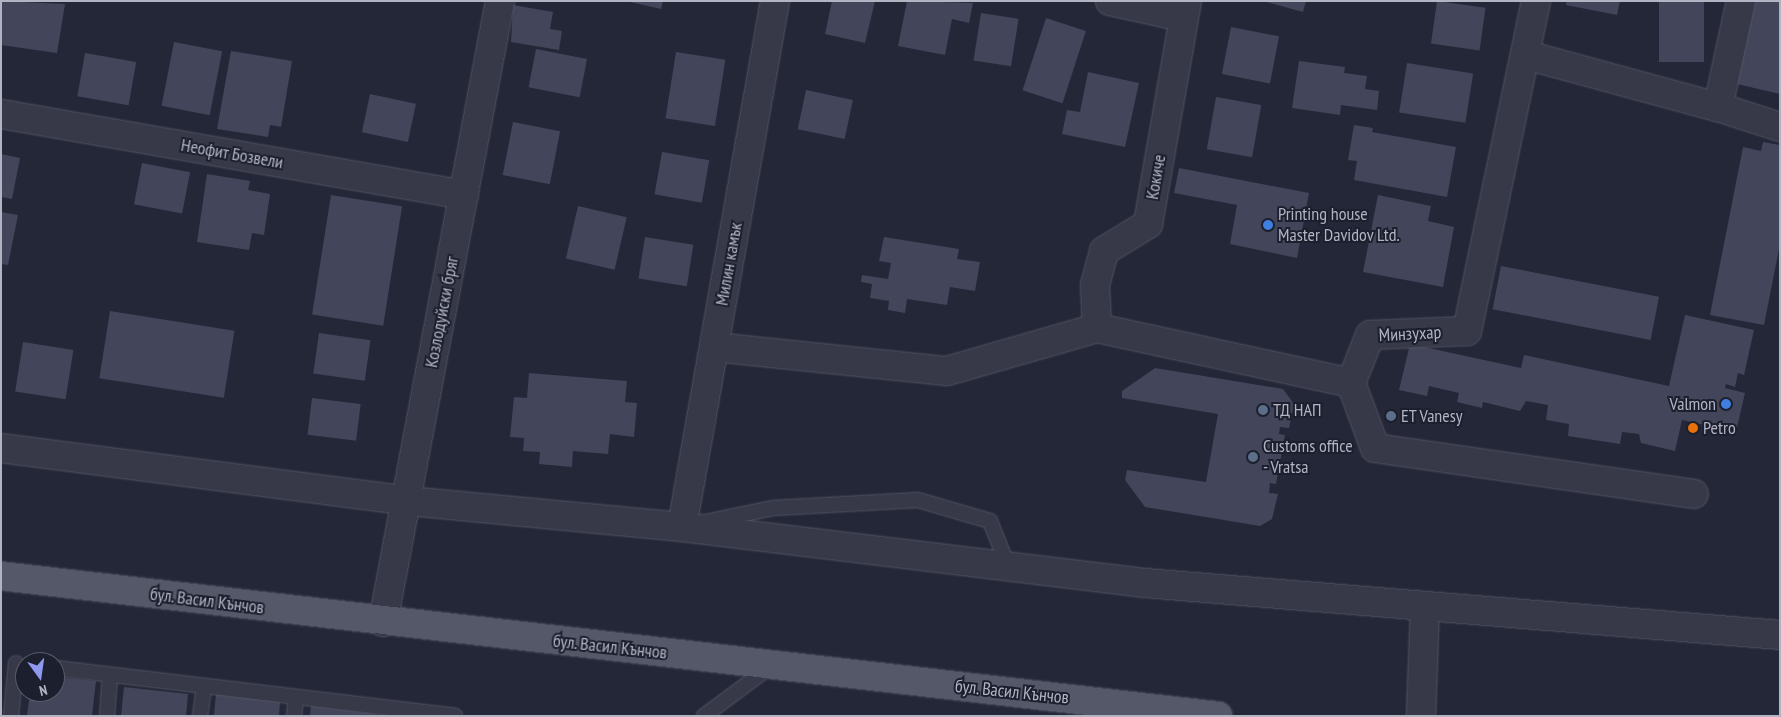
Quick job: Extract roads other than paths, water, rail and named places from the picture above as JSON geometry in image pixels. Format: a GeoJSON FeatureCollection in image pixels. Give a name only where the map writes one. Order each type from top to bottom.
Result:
{"type":"FeatureCollection","features":[{"type":"Feature","properties":{"kind":"main road","name":"бул. Васил Кънчов"},"geometry":{"type":"LineString","coordinates":[[1,576],[383,622],[1218,716]]}},
{"type":"Feature","properties":{"kind":"street","name":"Козлодуйски бряг"},"geometry":{"type":"LineString","coordinates":[[383,622],[500,1]]}},
{"type":"Feature","properties":{"kind":"street","name":"Милин камък"},"geometry":{"type":"LineString","coordinates":[[682,527],[775,1]]}},
{"type":"Feature","properties":{"kind":"street"},"geometry":{"type":"LineString","coordinates":[[1110,1],[1185,9]]}},
{"type":"Feature","properties":{"kind":"street","name":"Минзухар"},"geometry":{"type":"LineString","coordinates":[[1351,383],[1370,335],[1467,331],[1536,1]]}},
{"type":"Feature","properties":{"kind":"street"},"geometry":{"type":"LineString","coordinates":[[1718,107],[1741,1]]}},
{"type":"Feature","properties":{"kind":"street","name":"Кокиче"},"geometry":{"type":"LineString","coordinates":[[1098,328],[1095,284],[1104,251],[1148,224],[1185,9]]}},
{"type":"Feature","properties":{"kind":"street"},"geometry":{"type":"LineString","coordinates":[[1526,55],[1718,107],[1780,127]]}},
{"type":"Feature","properties":{"kind":"street","name":"Неофит Бозвели"},"geometry":{"type":"LineString","coordinates":[[1,114],[464,195]]}},
{"type":"Feature","properties":{"kind":"street"},"geometry":{"type":"LineString","coordinates":[[714,347],[947,370],[1098,328],[1351,383],[1375,448],[1694,494]]}},
{"type":"Feature","properties":{"kind":"street"},"geometry":{"type":"LineString","coordinates":[[1,448],[407,501],[682,527],[1145,583],[1780,635]]}},
{"type":"Feature","properties":{"kind":"street"},"geometry":{"type":"LineString","coordinates":[[1421,716],[1425,607]]}},
{"type":"Feature","properties":{"kind":"lane"},"geometry":{"type":"LineString","coordinates":[[682,527],[773,508],[918,500],[990,521],[1008,566]]}},
{"type":"Feature","properties":{"kind":"lane"},"geometry":{"type":"LineString","coordinates":[[1,662],[15,663]]}},
{"type":"Feature","properties":{"kind":"lane"},"geometry":{"type":"LineString","coordinates":[[704,716],[772,665]]}},
{"type":"Feature","properties":{"kind":"lane"},"geometry":{"type":"LineString","coordinates":[[65,669],[296,697],[386,712],[455,716]]}},
{"type":"Feature","properties":{"kind":"lane"},"geometry":{"type":"LineString","coordinates":[[106,716],[110,675]]}},
{"type":"Feature","properties":{"kind":"lane"},"geometry":{"type":"LineString","coordinates":[[200,716],[204,686]]}},
{"type":"Feature","properties":{"kind":"lane"},"geometry":{"type":"LineString","coordinates":[[11,716],[15,693]]}},
{"type":"Feature","properties":{"kind":"lane"},"geometry":{"type":"LineString","coordinates":[[294,716],[296,697]]}},
{"type":"Feature","properties":{"kind":"place","name":"Printing house Master Davidov Ltd."},"geometry":{"type":"Point","coordinates":[1268,225]}},
{"type":"Feature","properties":{"kind":"place","name":"Valmon"},"geometry":{"type":"Point","coordinates":[1726,404]}},
{"type":"Feature","properties":{"kind":"place","name":"ТД НАП"},"geometry":{"type":"Point","coordinates":[1263,410]}},
{"type":"Feature","properties":{"kind":"place","name":"ET Vanesy"},"geometry":{"type":"Point","coordinates":[1391,416]}},
{"type":"Feature","properties":{"kind":"place","name":"Petro"},"geometry":{"type":"Point","coordinates":[1693,428]}},
{"type":"Feature","properties":{"kind":"place","name":"Customs office - Vratsa"},"geometry":{"type":"Point","coordinates":[1253,457]}}]}
